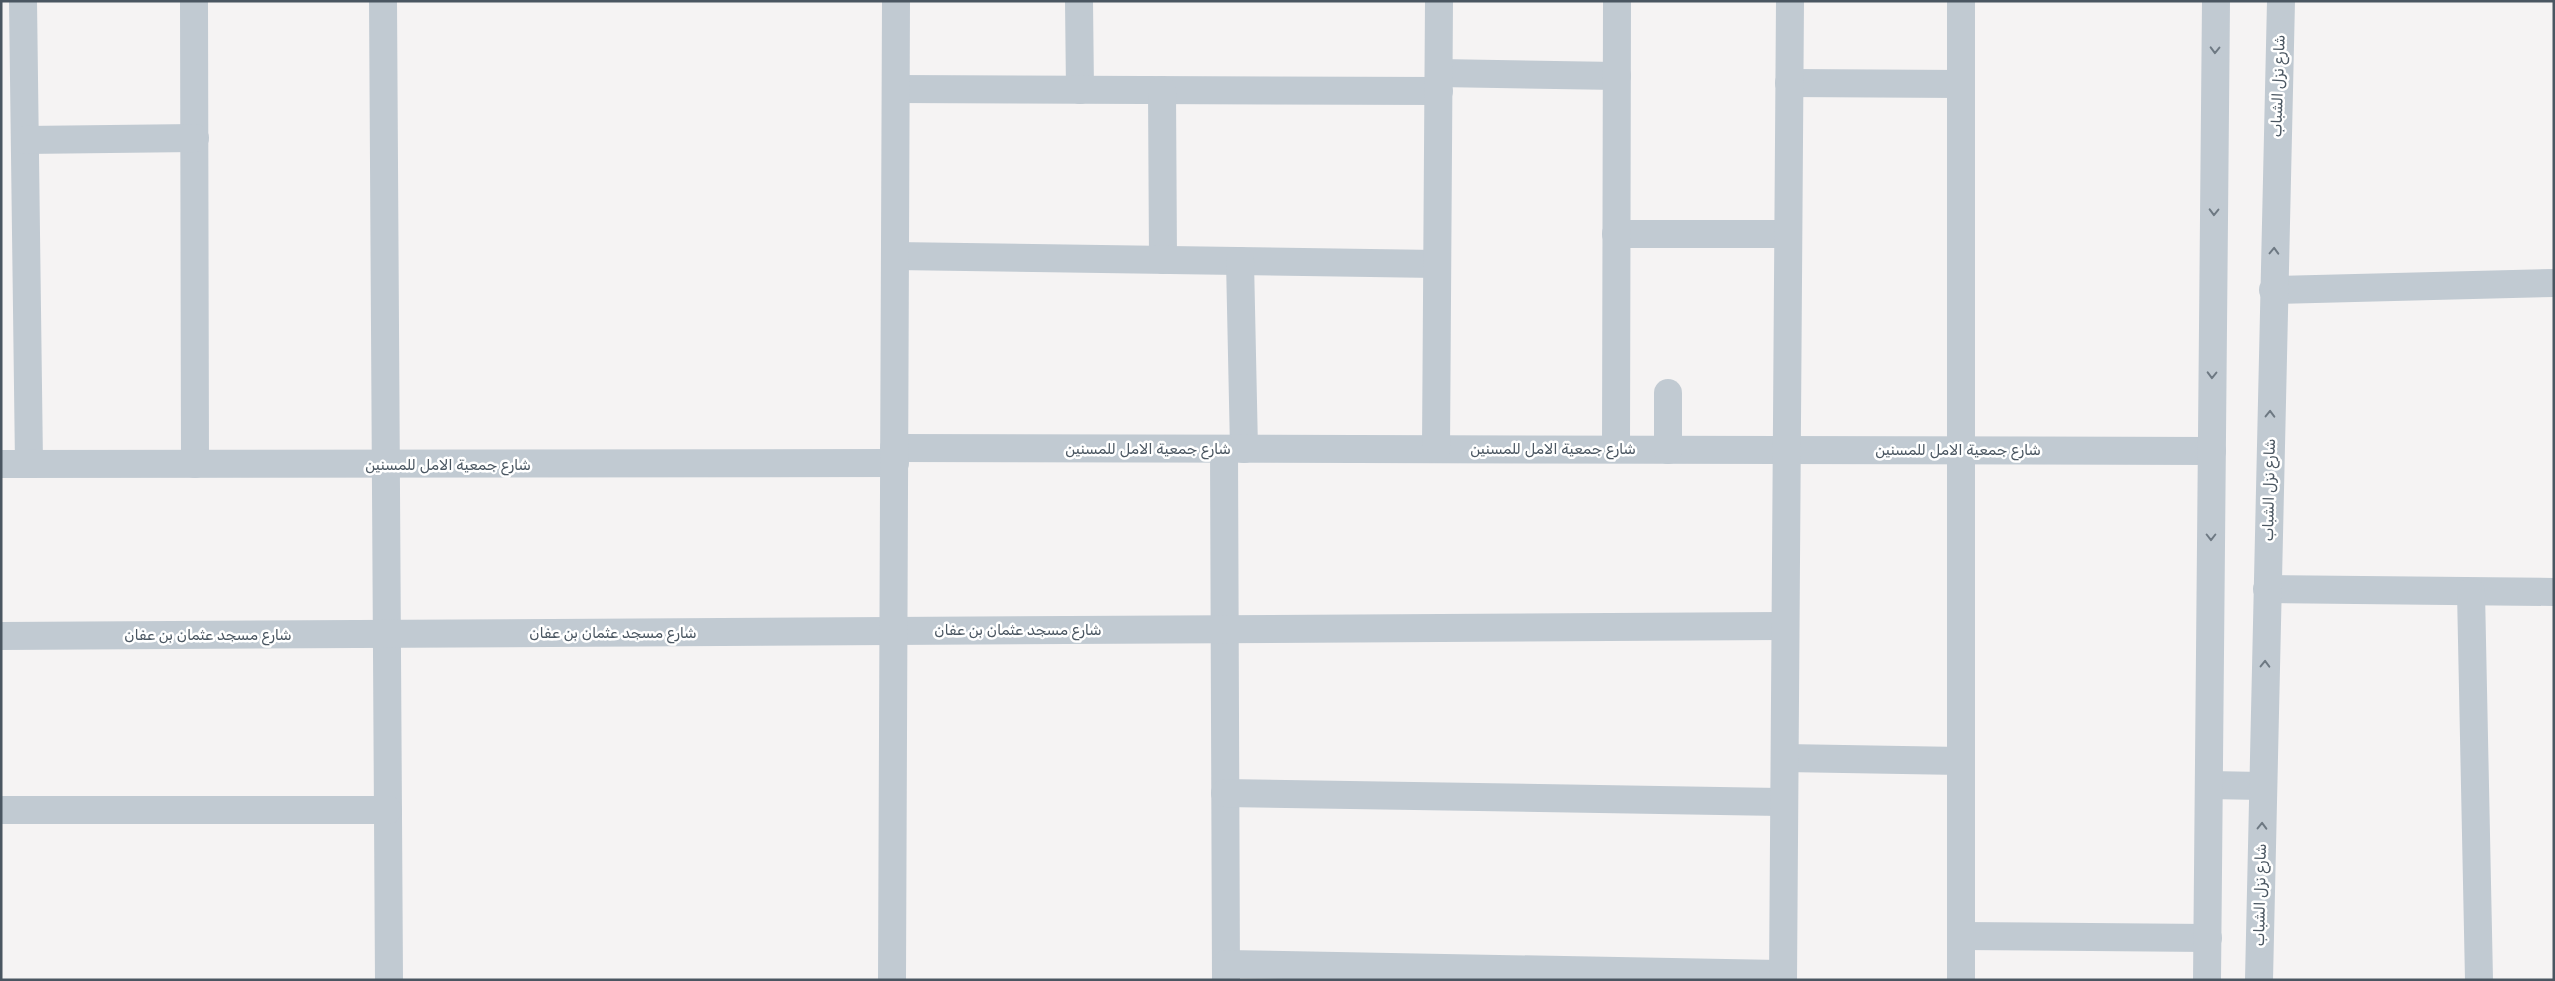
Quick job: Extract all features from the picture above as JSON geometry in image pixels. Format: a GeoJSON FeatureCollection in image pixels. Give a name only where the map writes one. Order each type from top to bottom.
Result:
{"type":"FeatureCollection","features":[{"type":"Feature","properties":{"kind":"street"},"geometry":{"type":"LineString","coordinates":[[23,1],[12,62],[25,140],[29,464]]}},
{"type":"Feature","properties":{"kind":"street"},"geometry":{"type":"LineString","coordinates":[[194,1],[195,464]]}},
{"type":"Feature","properties":{"kind":"street"},"geometry":{"type":"LineString","coordinates":[[383,1],[389,980]]}},
{"type":"Feature","properties":{"kind":"street"},"geometry":{"type":"LineString","coordinates":[[892,980],[896,1]]}},
{"type":"Feature","properties":{"kind":"street"},"geometry":{"type":"LineString","coordinates":[[1079,1],[1080,90]]}},
{"type":"Feature","properties":{"kind":"street"},"geometry":{"type":"LineString","coordinates":[[1436,449],[1439,1]]}},
{"type":"Feature","properties":{"kind":"street"},"geometry":{"type":"LineString","coordinates":[[1616,449],[1617,1]]}},
{"type":"Feature","properties":{"kind":"street"},"geometry":{"type":"LineString","coordinates":[[1240,261],[1234,449],[1225,629],[1226,972],[1783,977],[1790,1]]}},
{"type":"Feature","properties":{"kind":"street"},"geometry":{"type":"LineString","coordinates":[[1961,1],[1961,980]]}},
{"type":"Feature","properties":{"kind":"street"},"geometry":{"type":"LineString","coordinates":[[2207,980],[2216,1]]}},
{"type":"Feature","properties":{"kind":"street","name":"شارع نزل الشباب"},"geometry":{"type":"LineString","coordinates":[[2259,980],[2280,1]]}},
{"type":"Feature","properties":{"kind":"street"},"geometry":{"type":"LineString","coordinates":[[896,89],[1162,90],[1617,76]]}},
{"type":"Feature","properties":{"kind":"street"},"geometry":{"type":"LineString","coordinates":[[1789,83],[1961,84]]}},
{"type":"Feature","properties":{"kind":"street"},"geometry":{"type":"LineString","coordinates":[[1162,90],[1163,260]]}},
{"type":"Feature","properties":{"kind":"street"},"geometry":{"type":"LineString","coordinates":[[25,140],[194,138]]}},
{"type":"Feature","properties":{"kind":"street"},"geometry":{"type":"LineString","coordinates":[[1616,234],[1788,234]]}},
{"type":"Feature","properties":{"kind":"street"},"geometry":{"type":"LineString","coordinates":[[895,256],[1437,264]]}},
{"type":"Feature","properties":{"kind":"street"},"geometry":{"type":"LineString","coordinates":[[2273,290],[2554,283]]}},
{"type":"Feature","properties":{"kind":"street"},"geometry":{"type":"LineString","coordinates":[[1668,393],[1668,450]]}},
{"type":"Feature","properties":{"kind":"street","name":"شارع جمعية الامل للمسنين"},"geometry":{"type":"LineString","coordinates":[[1,464],[386,465],[1234,449],[2212,451]]}},
{"type":"Feature","properties":{"kind":"street"},"geometry":{"type":"LineString","coordinates":[[2267,590],[2554,592]]}},
{"type":"Feature","properties":{"kind":"street"},"geometry":{"type":"LineString","coordinates":[[2471,592],[2479,980]]}},
{"type":"Feature","properties":{"kind":"street","name":"شارع مسجد عثمان بن عفان"},"geometry":{"type":"LineString","coordinates":[[1,636],[1785,626]]}},
{"type":"Feature","properties":{"kind":"street"},"geometry":{"type":"LineString","coordinates":[[1784,758],[1961,762]]}},
{"type":"Feature","properties":{"kind":"street"},"geometry":{"type":"LineString","coordinates":[[2209,785],[2262,786]]}},
{"type":"Feature","properties":{"kind":"street"},"geometry":{"type":"LineString","coordinates":[[1225,794],[1784,802]]}},
{"type":"Feature","properties":{"kind":"street"},"geometry":{"type":"LineString","coordinates":[[1,810],[388,810]]}},
{"type":"Feature","properties":{"kind":"street"},"geometry":{"type":"LineString","coordinates":[[1961,936],[2208,938]]}}]}
